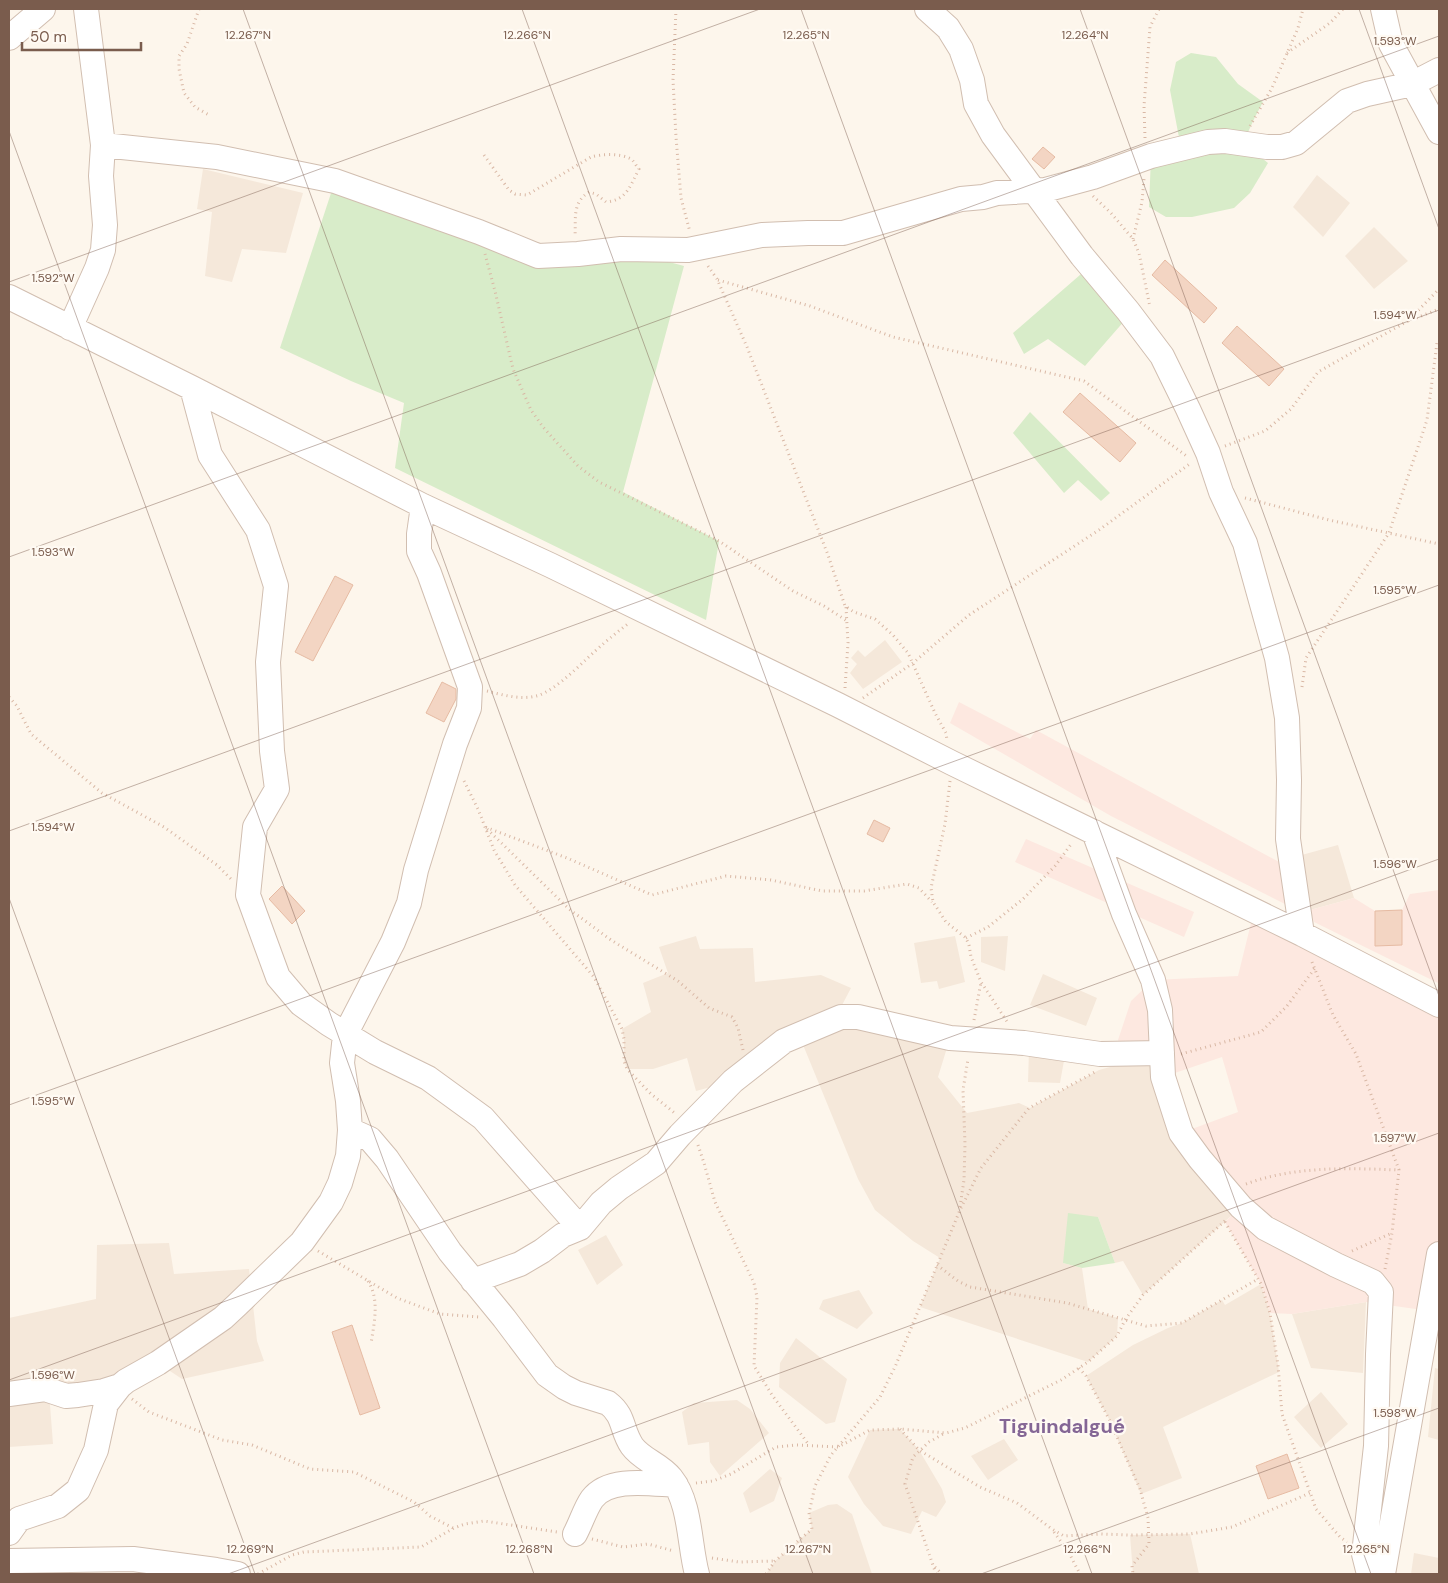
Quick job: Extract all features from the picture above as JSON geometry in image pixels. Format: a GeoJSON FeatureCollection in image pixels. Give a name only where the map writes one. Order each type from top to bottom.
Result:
{"type":"FeatureCollection","features":[{"type":"Feature","properties":{"kind":"street"},"geometry":{"type":"LineString","coordinates":[[9,38],[43,9]]}},
{"type":"Feature","properties":{"kind":"street"},"geometry":{"type":"LineString","coordinates":[[70,328],[98,268],[103,250],[106,225],[100,176],[103,145],[86,9]]}},
{"type":"Feature","properties":{"kind":"street"},"geometry":{"type":"LineString","coordinates":[[927,9],[948,28],[961,49],[972,80],[976,104],[992,135],[1082,256],[1128,311],[1162,356],[1208,453],[1221,492],[1245,543],[1278,658],[1287,718],[1288,839],[1302,934]]}},
{"type":"Feature","properties":{"kind":"street"},"geometry":{"type":"LineString","coordinates":[[1383,9],[1391,44],[1439,132]]}},
{"type":"Feature","properties":{"kind":"street"},"geometry":{"type":"LineString","coordinates":[[103,145],[217,157],[336,181],[479,232],[538,256],[578,254],[621,248],[688,250],[762,235],[843,233],[961,199],[983,197],[996,193],[1035,191],[1093,177],[1145,158],[1208,142],[1225,141],[1267,147],[1282,147],[1296,143],[1348,101],[1367,94],[1412,84],[1439,70]]}},
{"type":"Feature","properties":{"kind":"street"},"geometry":{"type":"LineString","coordinates":[[9,297],[423,506],[848,709],[952,763],[1302,934],[1439,1005]]}},
{"type":"Feature","properties":{"kind":"street"},"geometry":{"type":"LineString","coordinates":[[192,388],[210,455],[258,530],[276,586],[268,662],[272,751],[276,789],[255,827],[248,895],[278,977],[301,1004],[346,1035],[375,1052],[428,1078],[483,1118],[580,1228]]}},
{"type":"Feature","properties":{"kind":"street"},"geometry":{"type":"LineString","coordinates":[[9,1394],[45,1389],[66,1396],[104,1391],[123,1383],[158,1363],[223,1318],[302,1242],[331,1202],[340,1183],[348,1156],[350,1130],[342,1063],[346,1035],[394,942],[410,903],[416,870],[451,757],[469,708],[470,687],[429,573],[419,551],[423,506]]}},
{"type":"Feature","properties":{"kind":"street"},"geometry":{"type":"LineString","coordinates":[[1089,830],[1153,980],[1160,1010],[1163,1077],[1181,1133],[1231,1207],[1265,1228],[1373,1282],[1381,1292],[1376,1446],[1367,1564]]}},
{"type":"Feature","properties":{"kind":"street"},"geometry":{"type":"LineString","coordinates":[[474,1282],[520,1264],[542,1251],[563,1235],[580,1228],[601,1203],[619,1188],[656,1163],[733,1080],[784,1041],[841,1017],[858,1017],[950,1038],[1024,1043],[1100,1054],[1162,1053]]}},
{"type":"Feature","properties":{"kind":"street"},"geometry":{"type":"LineString","coordinates":[[350,1130],[370,1139],[387,1159],[450,1252],[504,1318],[547,1375],[570,1390],[608,1403],[620,1415],[632,1446],[641,1455],[664,1471],[676,1485],[683,1504],[695,1564]]}},
{"type":"Feature","properties":{"kind":"street"},"geometry":{"type":"LineString","coordinates":[[1383,1574],[1439,1254]]}},
{"type":"Feature","properties":{"kind":"street"},"geometry":{"type":"LineString","coordinates":[[9,1532],[19,1519],[58,1506],[78,1490],[96,1450],[106,1404],[123,1383]]}},
{"type":"Feature","properties":{"kind":"street"},"geometry":{"type":"LineString","coordinates":[[575,1534],[592,1499],[600,1492],[624,1482],[676,1485]]}},
{"type":"Feature","properties":{"kind":"street"},"geometry":{"type":"LineString","coordinates":[[9,1561],[133,1559],[238,1574]]}},
{"type":"Feature","properties":{"kind":"path"},"geometry":{"type":"LineString","coordinates":[[199,9],[186,44],[179,56],[179,69],[184,93],[195,107],[209,115]]}},
{"type":"Feature","properties":{"kind":"path"},"geometry":{"type":"LineString","coordinates":[[676,9],[673,80],[681,198],[689,229],[697,248],[717,280],[750,356],[846,606],[848,643],[844,684],[848,709],[913,663],[969,615],[1099,530],[1193,461],[1084,381],[893,337],[810,306],[717,280]]}},
{"type":"Feature","properties":{"kind":"path"},"geometry":{"type":"LineString","coordinates":[[1133,239],[1142,202],[1145,158],[1144,106],[1150,27],[1159,9]]}},
{"type":"Feature","properties":{"kind":"path"},"geometry":{"type":"LineString","coordinates":[[1243,143],[1254,116],[1272,88],[1298,28],[1303,9]]}},
{"type":"Feature","properties":{"kind":"path"},"geometry":{"type":"LineString","coordinates":[[1287,54],[1330,23],[1343,9]]}},
{"type":"Feature","properties":{"kind":"path"},"geometry":{"type":"LineString","coordinates":[[484,155],[509,190],[515,194],[527,195],[591,156],[600,154],[621,156],[632,160],[639,169],[626,194],[614,201],[606,202],[596,194],[589,192],[581,197],[576,209],[575,240],[578,254]]}},
{"type":"Feature","properties":{"kind":"path"},"geometry":{"type":"LineString","coordinates":[[1072,182],[1090,194],[1111,213],[1133,239],[1139,253],[1151,311]]}},
{"type":"Feature","properties":{"kind":"path"},"geometry":{"type":"LineString","coordinates":[[479,232],[513,369],[531,410],[578,466],[599,482],[719,541],[794,591],[824,606],[847,621]]}},
{"type":"Feature","properties":{"kind":"path"},"geometry":{"type":"LineString","coordinates":[[1406,322],[1439,289]]}},
{"type":"Feature","properties":{"kind":"path"},"geometry":{"type":"LineString","coordinates":[[1208,453],[1265,431],[1291,409],[1318,372],[1406,322],[1439,309]]}},
{"type":"Feature","properties":{"kind":"path"},"geometry":{"type":"LineString","coordinates":[[1301,696],[1306,658],[1389,533],[1427,420],[1437,343],[1439,340]]}},
{"type":"Feature","properties":{"kind":"path"},"geometry":{"type":"LineString","coordinates":[[1221,492],[1329,520],[1439,544]]}},
{"type":"Feature","properties":{"kind":"path"},"geometry":{"type":"LineString","coordinates":[[846,606],[854,612],[875,619],[893,635],[908,653],[946,733],[952,763],[945,824],[931,888],[933,902]]}},
{"type":"Feature","properties":{"kind":"path"},"geometry":{"type":"LineString","coordinates":[[470,687],[507,696],[526,698],[538,696],[554,688],[602,645],[645,611]]}},
{"type":"Feature","properties":{"kind":"path"},"geometry":{"type":"LineString","coordinates":[[9,697],[17,706],[31,734],[102,793],[164,827],[217,865],[248,895]]}},
{"type":"Feature","properties":{"kind":"path"},"geometry":{"type":"LineString","coordinates":[[451,757],[478,809],[494,850],[515,884],[594,977],[622,1029],[624,1062],[627,1068],[652,1094],[690,1126],[704,1163],[715,1202],[756,1290],[754,1366],[772,1395],[809,1445]]}},
{"type":"Feature","properties":{"kind":"path"},"geometry":{"type":"LineString","coordinates":[[485,827],[567,858],[652,895],[726,876],[771,880],[822,891],[864,891],[908,884],[919,888],[933,902],[946,922],[966,938],[981,982],[1003,1016],[1024,1043]]}},
{"type":"Feature","properties":{"kind":"path"},"geometry":{"type":"LineString","coordinates":[[485,827],[569,909],[612,940],[678,981],[709,1008],[732,1017],[738,1028],[748,1070]]}},
{"type":"Feature","properties":{"kind":"path"},"geometry":{"type":"LineString","coordinates":[[966,938],[988,927],[1023,899],[1089,830]]}},
{"type":"Feature","properties":{"kind":"path"},"geometry":{"type":"LineString","coordinates":[[1302,934],[1333,1015],[1356,1054],[1399,1170],[1392,1233],[1381,1292]]}},
{"type":"Feature","properties":{"kind":"path"},"geometry":{"type":"LineString","coordinates":[[1162,1053],[1176,1055],[1261,1032],[1287,1006],[1315,968]]}},
{"type":"Feature","properties":{"kind":"path"},"geometry":{"type":"LineString","coordinates":[[960,1210],[964,1180],[965,1144],[963,1090],[981,982]]}},
{"type":"Feature","properties":{"kind":"path"},"geometry":{"type":"LineString","coordinates":[[766,1574],[775,1561],[812,1529],[809,1513],[816,1486],[831,1455],[880,1397],[895,1367],[960,1210],[981,1168],[1030,1108],[1100,1070]]}},
{"type":"Feature","properties":{"kind":"path"},"geometry":{"type":"LineString","coordinates":[[936,1574],[905,1484],[913,1457],[929,1442],[946,1433],[964,1428],[1061,1380],[1079,1368],[1117,1336],[1125,1320],[1143,1295],[1262,1178],[1306,1170],[1354,1168],[1399,1170]]}},
{"type":"Feature","properties":{"kind":"path"},"geometry":{"type":"LineString","coordinates":[[1231,1207],[1270,1313],[1278,1365],[1282,1414],[1316,1508],[1340,1537],[1367,1564]]}},
{"type":"Feature","properties":{"kind":"path"},"geometry":{"type":"LineString","coordinates":[[1328,1261],[1392,1233]]}},
{"type":"Feature","properties":{"kind":"path"},"geometry":{"type":"LineString","coordinates":[[302,1242],[397,1298],[440,1314],[504,1318]]}},
{"type":"Feature","properties":{"kind":"path"},"geometry":{"type":"LineString","coordinates":[[938,1265],[958,1281],[970,1287],[1067,1303],[1146,1326],[1182,1323],[1258,1279]]}},
{"type":"Feature","properties":{"kind":"path"},"geometry":{"type":"LineString","coordinates":[[368,1280],[373,1289],[376,1306],[371,1344]]}},
{"type":"Feature","properties":{"kind":"path"},"geometry":{"type":"LineString","coordinates":[[1079,1368],[1086,1376],[1110,1419],[1140,1489],[1148,1518],[1149,1544],[1132,1566],[1133,1574]]}},
{"type":"Feature","properties":{"kind":"path"},"geometry":{"type":"LineString","coordinates":[[123,1383],[124,1389],[130,1398],[149,1412],[222,1440],[252,1445],[310,1469],[354,1472],[414,1502],[430,1516],[454,1528]]}},
{"type":"Feature","properties":{"kind":"path"},"geometry":{"type":"LineString","coordinates":[[676,1485],[713,1481],[731,1474],[776,1447],[796,1444],[838,1447],[870,1430],[900,1429],[946,1433]]}},
{"type":"Feature","properties":{"kind":"path"},"geometry":{"type":"LineString","coordinates":[[900,1429],[919,1450],[980,1487],[1017,1503],[1064,1536],[1190,1534],[1232,1527],[1310,1492]]}},
{"type":"Feature","properties":{"kind":"path"},"geometry":{"type":"LineString","coordinates":[[258,1574],[292,1555],[304,1552],[421,1548],[454,1528],[484,1521],[575,1534],[623,1547],[648,1544],[680,1552],[695,1564],[712,1558],[738,1562],[775,1561]]}},
{"type":"Feature","properties":{"kind":"path"},"geometry":{"type":"LineString","coordinates":[[1052,1529],[1080,1574]]}},
{"type":"Feature","properties":{"kind":"path"},"geometry":{"type":"LineString","coordinates":[[934,1567],[942,1574]]}},
{"type":"Feature","properties":{"kind":"shaded area"},"geometry":{"type":"Polygon","coordinates":[[[203,169],[303,193],[286,253],[242,249],[232,282],[205,276],[212,212],[197,209],[203,169]]]}},
{"type":"Feature","properties":{"kind":"shaded area"},"geometry":{"type":"Polygon","coordinates":[[[1317,175],[1350,203],[1323,237],[1293,207],[1317,175]]]}},
{"type":"Feature","properties":{"kind":"shaded area"},"geometry":{"type":"Polygon","coordinates":[[[1374,227],[1408,261],[1374,289],[1345,256],[1374,227]]]}},
{"type":"Feature","properties":{"kind":"shaded area"},"geometry":{"type":"Polygon","coordinates":[[[885,640],[902,662],[863,689],[850,673],[857,664],[851,658],[858,650],[865,657],[885,640]]]}},
{"type":"Feature","properties":{"kind":"shaded area"},"geometry":{"type":"Polygon","coordinates":[[[959,702],[1030,739],[1036,730],[1279,862],[1288,871],[1287,905],[1111,816],[950,723],[959,702]]]}},
{"type":"Feature","properties":{"kind":"shaded area"},"geometry":{"type":"Polygon","coordinates":[[[1026,839],[1194,912],[1184,937],[1015,862],[1026,839]]]}},
{"type":"Feature","properties":{"kind":"shaded area"},"geometry":{"type":"Polygon","coordinates":[[[1338,845],[1354,898],[1310,910],[1298,856],[1338,845]]]}},
{"type":"Feature","properties":{"kind":"shaded area"},"geometry":{"type":"Polygon","coordinates":[[[1439,890],[1438,983],[1314,922],[1310,910],[1354,898],[1375,911],[1402,910],[1410,894],[1439,890]]]}},
{"type":"Feature","properties":{"kind":"shaded area"},"geometry":{"type":"Polygon","coordinates":[[[1254,911],[1439,1005],[1439,1254],[1430,1311],[1366,1302],[1292,1314],[1270,1313],[1261,1284],[1225,1222],[1240,1207],[1181,1133],[1238,1112],[1222,1057],[1163,1077],[1162,1053],[1127,1063],[1118,1040],[1131,1001],[1153,980],[1238,976],[1254,911]]]}},
{"type":"Feature","properties":{"kind":"shaded area"},"geometry":{"type":"Polygon","coordinates":[[[696,936],[700,949],[753,948],[755,982],[821,975],[851,988],[841,1007],[950,1038],[938,1077],[967,1113],[1019,1103],[1030,1108],[1099,1070],[1162,1053],[1181,1133],[1241,1207],[1143,1295],[1123,1261],[1115,1263],[1098,1217],[1063,1263],[1082,1268],[1088,1309],[1118,1318],[1117,1336],[1088,1362],[920,1307],[940,1258],[913,1241],[875,1210],[858,1179],[799,1035],[733,1081],[696,1091],[687,1058],[653,1069],[627,1069],[624,1061],[622,1029],[651,1012],[643,983],[668,973],[659,947],[696,936]]]}},
{"type":"Feature","properties":{"kind":"shaded area"},"geometry":{"type":"Polygon","coordinates":[[[955,936],[965,982],[939,989],[937,981],[921,983],[914,943],[955,936]]]}},
{"type":"Feature","properties":{"kind":"shaded area"},"geometry":{"type":"Polygon","coordinates":[[[1008,936],[1005,971],[981,962],[981,937],[1008,936]]]}},
{"type":"Feature","properties":{"kind":"shaded area"},"geometry":{"type":"Polygon","coordinates":[[[1043,974],[1097,998],[1086,1026],[1030,1005],[1043,974]]]}},
{"type":"Feature","properties":{"kind":"shaded area"},"geometry":{"type":"Polygon","coordinates":[[[1029,1050],[1065,1055],[1060,1083],[1028,1082],[1029,1050]]]}},
{"type":"Feature","properties":{"kind":"shaded area"},"geometry":{"type":"Polygon","coordinates":[[[606,1235],[623,1265],[597,1285],[578,1250],[606,1235]]]}},
{"type":"Feature","properties":{"kind":"shaded area"},"geometry":{"type":"Polygon","coordinates":[[[169,1243],[174,1274],[249,1269],[257,1341],[264,1361],[182,1379],[158,1363],[136,1379],[49,1392],[53,1444],[9,1447],[9,1318],[96,1299],[97,1245],[169,1243]]]}},
{"type":"Feature","properties":{"kind":"shaded area"},"geometry":{"type":"Polygon","coordinates":[[[1261,1284],[1270,1313],[1279,1372],[1163,1427],[1182,1478],[1141,1494],[1109,1419],[1086,1376],[1133,1345],[1182,1323],[1222,1300],[1225,1305],[1261,1284]]]}},
{"type":"Feature","properties":{"kind":"shaded area"},"geometry":{"type":"Polygon","coordinates":[[[859,1290],[873,1313],[857,1329],[819,1309],[823,1300],[859,1290]]]}},
{"type":"Feature","properties":{"kind":"shaded area"},"geometry":{"type":"Polygon","coordinates":[[[1366,1302],[1363,1373],[1311,1368],[1292,1314],[1366,1302]]]}},
{"type":"Feature","properties":{"kind":"shaded area"},"geometry":{"type":"Polygon","coordinates":[[[796,1338],[847,1379],[835,1422],[826,1424],[779,1387],[780,1363],[796,1338]]]}},
{"type":"Feature","properties":{"kind":"shaded area"},"geometry":{"type":"Polygon","coordinates":[[[1435,1368],[1439,1369],[1439,1440],[1428,1437],[1435,1368]]]}},
{"type":"Feature","properties":{"kind":"shaded area"},"geometry":{"type":"Polygon","coordinates":[[[1321,1392],[1348,1424],[1321,1448],[1294,1417],[1321,1392]]]}},
{"type":"Feature","properties":{"kind":"shaded area"},"geometry":{"type":"Polygon","coordinates":[[[737,1400],[750,1409],[769,1433],[720,1476],[710,1462],[709,1442],[688,1445],[682,1412],[694,1403],[737,1400]]]}},
{"type":"Feature","properties":{"kind":"shaded area"},"geometry":{"type":"Polygon","coordinates":[[[900,1429],[919,1450],[942,1489],[946,1502],[936,1517],[922,1511],[911,1534],[883,1526],[864,1504],[848,1477],[870,1430],[900,1429]]]}},
{"type":"Feature","properties":{"kind":"shaded area"},"geometry":{"type":"Polygon","coordinates":[[[1004,1439],[1018,1460],[988,1480],[971,1456],[1004,1439]]]}},
{"type":"Feature","properties":{"kind":"shaded area"},"geometry":{"type":"Polygon","coordinates":[[[770,1469],[782,1478],[774,1501],[750,1513],[743,1493],[770,1469]]]}},
{"type":"Feature","properties":{"kind":"shaded area"},"geometry":{"type":"Polygon","coordinates":[[[837,1504],[852,1514],[872,1574],[766,1574],[775,1561],[812,1529],[809,1513],[828,1505],[837,1504]]]}},
{"type":"Feature","properties":{"kind":"shaded area"},"geometry":{"type":"Polygon","coordinates":[[[1190,1534],[1199,1574],[1133,1574],[1130,1535],[1190,1534]]]}},
{"type":"Feature","properties":{"kind":"shaded area"},"geometry":{"type":"Polygon","coordinates":[[[1414,1553],[1439,1558],[1439,1574],[1411,1574],[1414,1553]]]}},
{"type":"Feature","properties":{"kind":"green space"},"geometry":{"type":"Polygon","coordinates":[[[1191,53],[1216,57],[1238,84],[1263,102],[1243,143],[1268,163],[1250,193],[1234,208],[1192,217],[1166,217],[1149,207],[1151,156],[1181,148],[1170,90],[1176,62],[1191,53]]]}},
{"type":"Feature","properties":{"kind":"green space"},"geometry":{"type":"Polygon","coordinates":[[[335,181],[538,256],[621,249],[684,266],[623,492],[719,541],[706,620],[395,468],[404,403],[280,348],[335,181]]]}},
{"type":"Feature","properties":{"kind":"green space"},"geometry":{"type":"Polygon","coordinates":[[[1088,268],[1126,319],[1085,366],[1048,339],[1024,354],[1013,333],[1088,268]]]}},
{"type":"Feature","properties":{"kind":"green space"},"geometry":{"type":"Polygon","coordinates":[[[1030,412],[1110,493],[1101,501],[1078,480],[1064,493],[1013,433],[1030,412]]]}},
{"type":"Feature","properties":{"kind":"green space"},"geometry":{"type":"Polygon","coordinates":[[[1068,1213],[1098,1217],[1115,1263],[1082,1268],[1063,1263],[1068,1213]]]}},
{"type":"Feature","properties":{"kind":"building"},"geometry":{"type":"Polygon","coordinates":[[[1043,147],[1055,157],[1044,169],[1032,159],[1043,147]]]}},
{"type":"Feature","properties":{"kind":"building"},"geometry":{"type":"Polygon","coordinates":[[[1165,260],[1217,308],[1204,323],[1152,275],[1165,260]]]}},
{"type":"Feature","properties":{"kind":"building"},"geometry":{"type":"Polygon","coordinates":[[[1237,326],[1284,369],[1269,386],[1222,343],[1237,326]]]}},
{"type":"Feature","properties":{"kind":"building"},"geometry":{"type":"Polygon","coordinates":[[[1080,393],[1136,443],[1120,462],[1063,412],[1080,393]]]}},
{"type":"Feature","properties":{"kind":"building"},"geometry":{"type":"Polygon","coordinates":[[[335,576],[353,585],[313,661],[295,652],[335,576]]]}},
{"type":"Feature","properties":{"kind":"building"},"geometry":{"type":"Polygon","coordinates":[[[442,682],[456,689],[456,699],[444,722],[426,713],[442,682]]]}},
{"type":"Feature","properties":{"kind":"building"},"geometry":{"type":"Polygon","coordinates":[[[874,820],[890,828],[883,842],[867,834],[874,820]]]}},
{"type":"Feature","properties":{"kind":"building"},"geometry":{"type":"Polygon","coordinates":[[[282,886],[305,911],[292,924],[269,899],[282,886]]]}},
{"type":"Feature","properties":{"kind":"building"},"geometry":{"type":"Polygon","coordinates":[[[1402,910],[1402,945],[1375,946],[1375,911],[1402,910]]]}},
{"type":"Feature","properties":{"kind":"building"},"geometry":{"type":"Polygon","coordinates":[[[352,1325],[380,1408],[360,1415],[332,1332],[352,1325]]]}},
{"type":"Feature","properties":{"kind":"building"},"geometry":{"type":"Polygon","coordinates":[[[1287,1454],[1299,1488],[1268,1499],[1256,1466],[1287,1454]]]}},
{"type":"Feature","properties":{"kind":"district","name":"Tiguindalgué"},"geometry":{"type":"Point","coordinates":[1062,1426]}}]}
